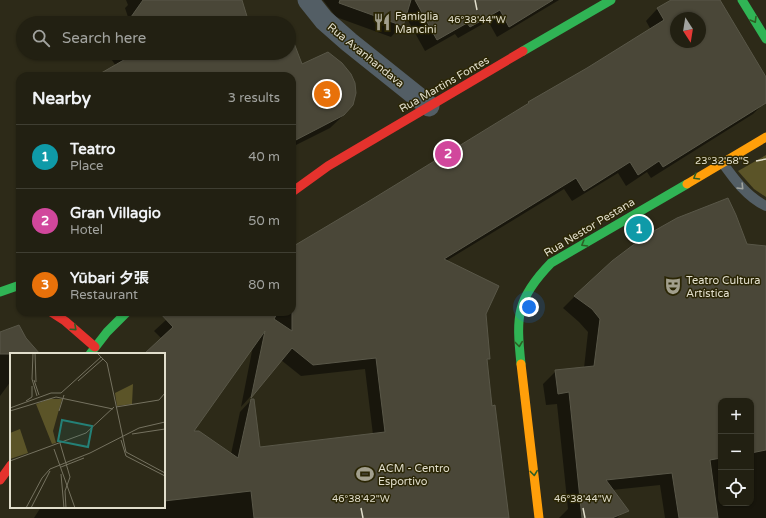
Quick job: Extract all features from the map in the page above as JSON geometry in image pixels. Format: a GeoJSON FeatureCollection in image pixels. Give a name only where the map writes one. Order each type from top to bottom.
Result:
{"type":"FeatureCollection","features":[{"type":"Feature","properties":{"kind":"street","name":"Rua Avanhandava"},"geometry":{"type":"LineString","coordinates":[[308,0],[324,20],[339,34],[429,106]]}},
{"type":"Feature","properties":{"kind":"street","name":"Rua Martins Fontes"},"geometry":{"type":"LineString","coordinates":[[296,189],[328,166],[610,0]]}},
{"type":"Feature","properties":{"kind":"street"},"geometry":{"type":"LineString","coordinates":[[742,0],[766,39]]}},
{"type":"Feature","properties":{"kind":"street","name":"Rua Nestor Pestana"},"geometry":{"type":"LineString","coordinates":[[539,518],[518,336],[518,321],[522,301],[533,281],[551,263],[766,137]]}},
{"type":"Feature","properties":{"kind":"street"},"geometry":{"type":"LineString","coordinates":[[299,176],[328,166]]}},
{"type":"Feature","properties":{"kind":"street"},"geometry":{"type":"LineString","coordinates":[[0,292],[16,288]]}},
{"type":"Feature","properties":{"kind":"street"},"geometry":{"type":"LineString","coordinates":[[57,316],[65,321],[92,350],[123,316]]}},
{"type":"Feature","properties":{"kind":"street"},"geometry":{"type":"LineString","coordinates":[[0,480],[10,466]]}},
{"type":"Feature","properties":{"kind":"lane"},"geometry":{"type":"LineString","coordinates":[[722,162],[738,184],[758,202],[766,206]]}},
{"type":"Feature","properties":{"kind":"shaded area"},"geometry":{"type":"Polygon","coordinates":[[[766,155],[766,197],[754,189],[738,171],[766,155]]]}},
{"type":"Feature","properties":{"kind":"building"},"geometry":{"type":"Polygon","coordinates":[[[143,0],[242,0],[247,16],[132,16],[143,0]]]}},
{"type":"Feature","properties":{"kind":"building"},"geometry":{"type":"Polygon","coordinates":[[[340,0],[411,0],[403,26],[339,3],[340,0]]]}},
{"type":"Feature","properties":{"kind":"building"},"geometry":{"type":"Polygon","coordinates":[[[415,0],[553,0],[509,27],[500,10],[470,27],[467,23],[437,40],[415,0]]]}},
{"type":"Feature","properties":{"kind":"building"},"geometry":{"type":"Polygon","coordinates":[[[671,0],[720,0],[766,77],[766,103],[663,167],[659,161],[638,175],[630,162],[584,191],[576,178],[444,259],[499,286],[486,314],[490,359],[487,359],[492,406],[495,405],[509,518],[254,518],[251,491],[165,501],[165,353],[145,353],[173,327],[163,316],[276,316],[274,319],[292,331],[292,316],[296,316],[296,245],[529,103],[528,102],[587,68],[664,20],[657,8],[671,0]],[[265,331],[194,431],[199,431],[238,458],[251,399],[254,399],[260,447],[385,432],[376,358],[313,365],[292,348],[251,398],[265,331]]]}},
{"type":"Feature","properties":{"kind":"building"},"geometry":{"type":"Polygon","coordinates":[[[296,48],[302,64],[328,52],[342,63],[351,74],[355,83],[356,93],[353,105],[344,115],[296,140],[296,72],[103,72],[124,60],[296,60],[296,48]]]}},
{"type":"Feature","properties":{"kind":"building"},"geometry":{"type":"Polygon","coordinates":[[[728,198],[747,244],[766,246],[766,450],[754,452],[754,398],[718,398],[718,459],[710,460],[718,518],[679,518],[672,473],[606,480],[629,511],[612,518],[582,518],[569,392],[558,394],[555,370],[594,366],[600,319],[592,309],[574,296],[612,261],[645,236],[677,218],[728,198]]]}},
{"type":"Feature","properties":{"kind":"building"},"geometry":{"type":"Polygon","coordinates":[[[19,325],[26,338],[39,353],[0,354],[0,332],[19,325]]]}},
{"type":"Feature","properties":{"kind":"traffic: fast"},"geometry":{"type":"LineString","coordinates":[[523,51],[611,0]]}},
{"type":"Feature","properties":{"kind":"traffic: fast"},"geometry":{"type":"LineString","coordinates":[[742,0],[766,39]]}},
{"type":"Feature","properties":{"kind":"traffic: fast"},"geometry":{"type":"LineString","coordinates":[[521,364],[519,347],[519,320],[521,309],[525,298],[539,276],[551,263],[687,184]]}},
{"type":"Feature","properties":{"kind":"traffic: fast"},"geometry":{"type":"LineString","coordinates":[[0,292],[16,286]]}},
{"type":"Feature","properties":{"kind":"traffic: fast"},"geometry":{"type":"LineString","coordinates":[[91,353],[107,332],[123,316]]}},
{"type":"Feature","properties":{"kind":"traffic: slow"},"geometry":{"type":"LineString","coordinates":[[687,184],[766,137]]}},
{"type":"Feature","properties":{"kind":"traffic: slow"},"geometry":{"type":"LineString","coordinates":[[521,364],[539,518]]}},
{"type":"Feature","properties":{"kind":"traffic: jam"},"geometry":{"type":"LineString","coordinates":[[296,189],[328,166],[523,51]]}},
{"type":"Feature","properties":{"kind":"traffic: jam"},"geometry":{"type":"LineString","coordinates":[[57,316],[95,347]]}},
{"type":"Feature","properties":{"kind":"traffic: jam"},"geometry":{"type":"LineString","coordinates":[[0,480],[10,466]]}},
{"type":"Feature","properties":{"kind":"place","name":"Famiglia Mancini"},"geometry":{"type":"Point","coordinates":[382,22]}},
{"type":"Feature","properties":{"kind":"place","name":"Yūbari 夕張"},"geometry":{"type":"Point","coordinates":[327,94]}},
{"type":"Feature","properties":{"kind":"place","name":"Gran Villagio"},"geometry":{"type":"Point","coordinates":[448,154]}},
{"type":"Feature","properties":{"kind":"place","name":"Teatro"},"geometry":{"type":"Point","coordinates":[639,229]}},
{"type":"Feature","properties":{"kind":"place","name":"Teatro Cultura Artística"},"geometry":{"type":"Point","coordinates":[673,286]}},
{"type":"Feature","properties":{"kind":"place","name":"ACM - Centro Esportivo"},"geometry":{"type":"Point","coordinates":[365,474]}}]}
